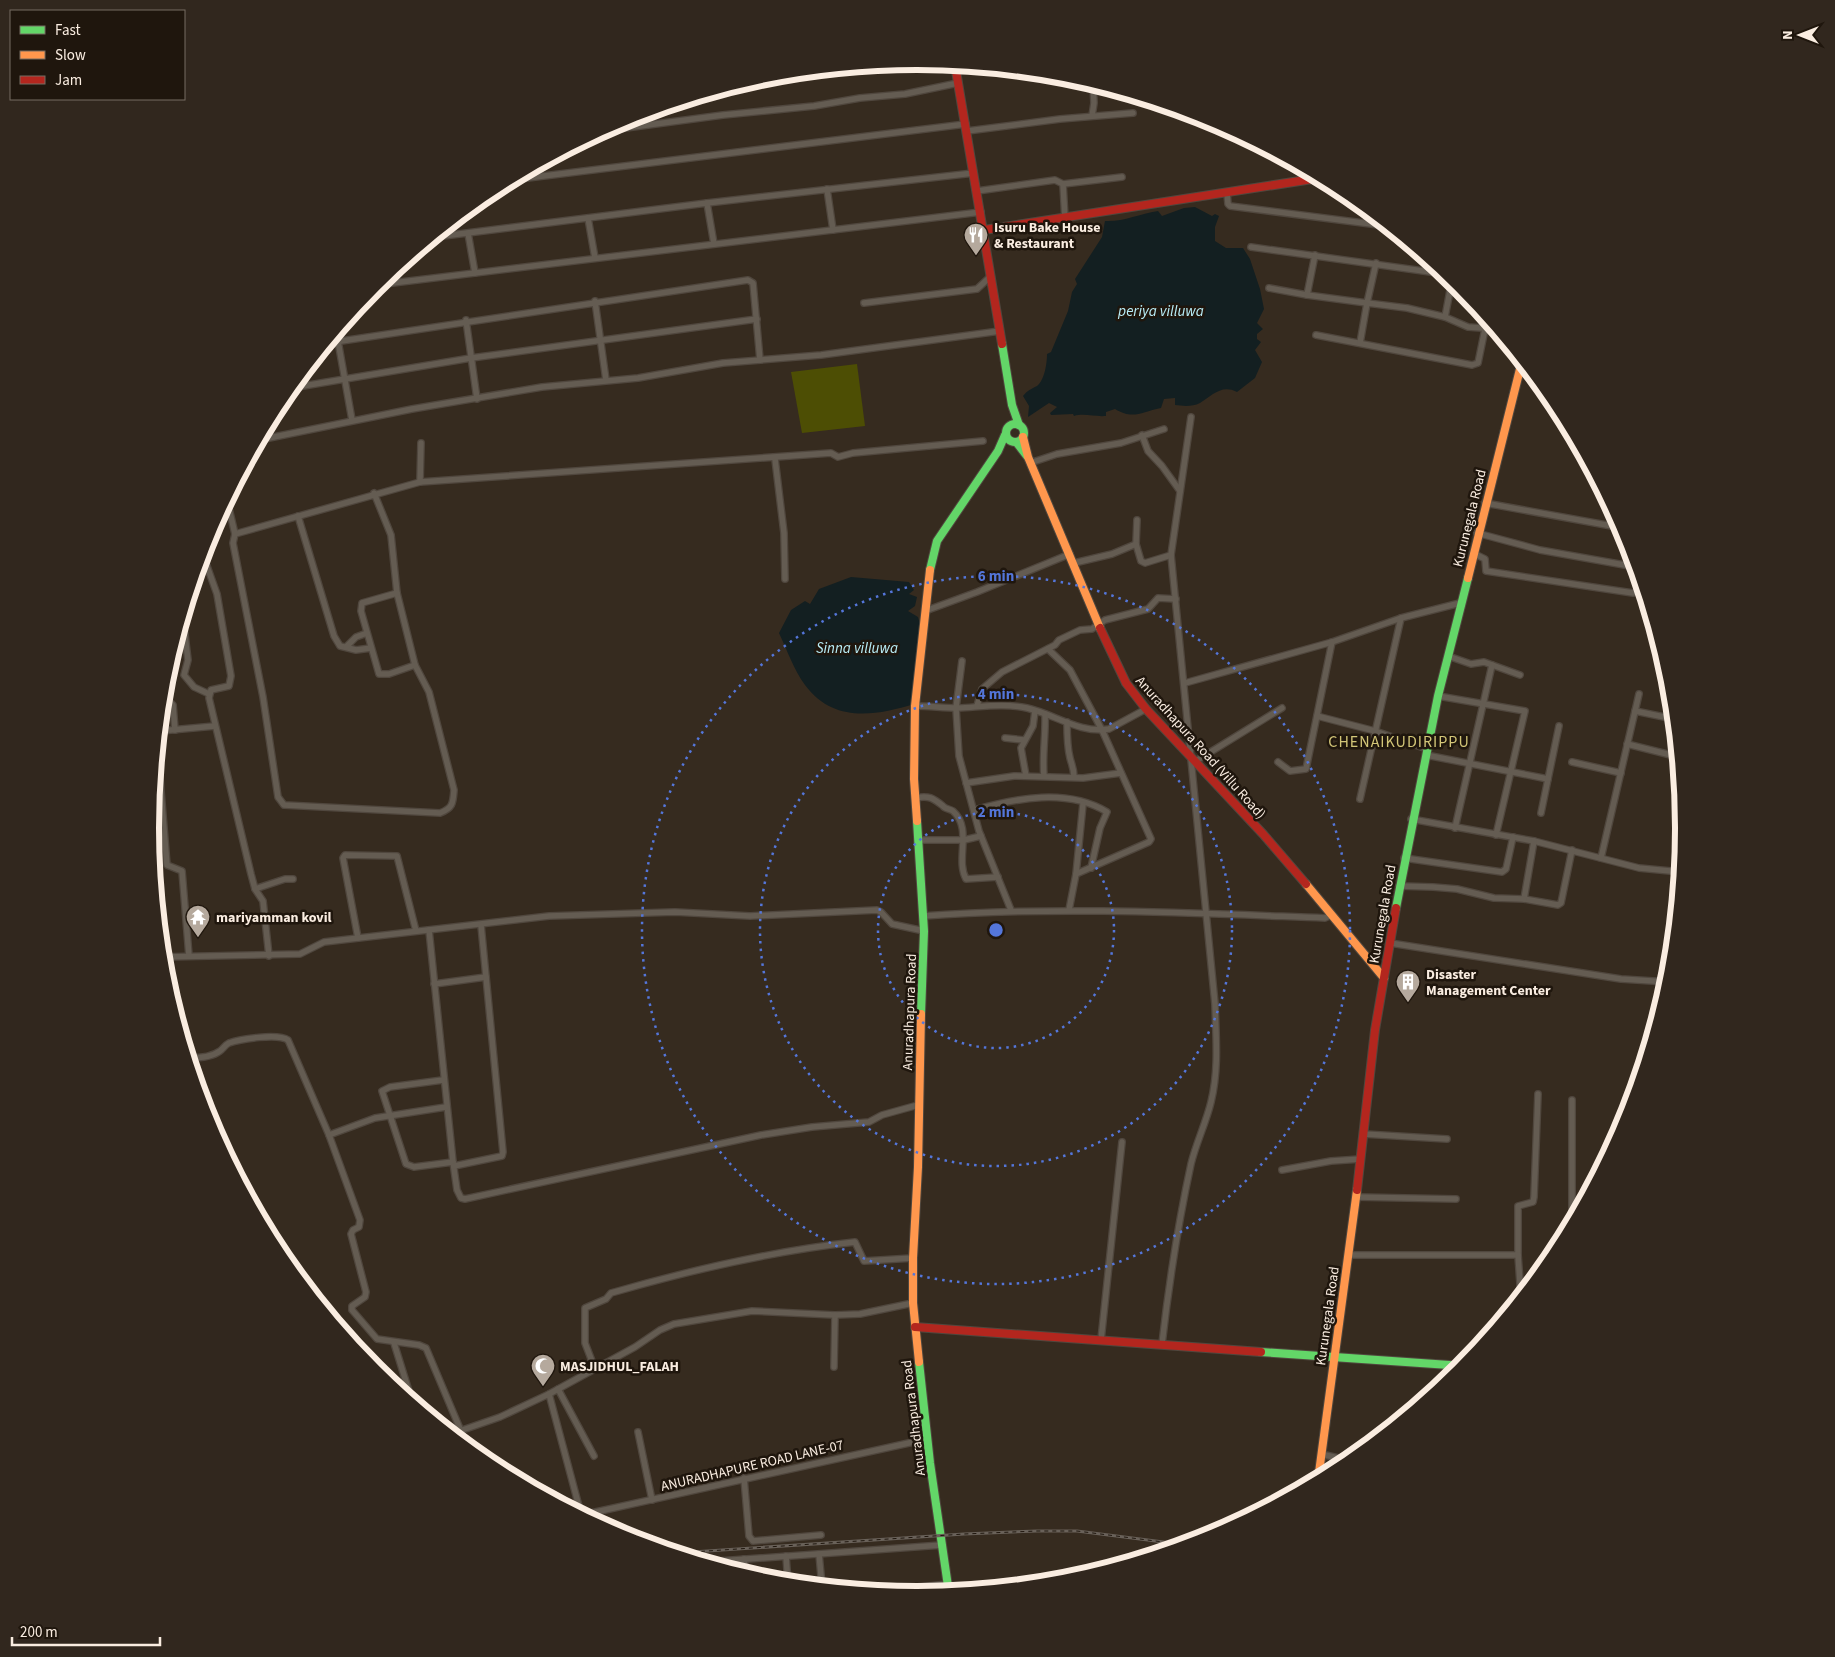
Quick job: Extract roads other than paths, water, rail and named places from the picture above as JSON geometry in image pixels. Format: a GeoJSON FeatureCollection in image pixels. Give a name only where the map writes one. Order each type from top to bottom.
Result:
{"type":"FeatureCollection","features":[{"type":"Feature","properties":{"kind":"main road"},"geometry":{"type":"LineString","coordinates":[[956,72],[981,212],[1012,405],[1019,424],[1024,431],[1023,437],[1015,443],[1008,440],[1005,435],[1012,405]]}},
{"type":"Feature","properties":{"kind":"main road"},"geometry":{"type":"LineString","coordinates":[[984,230],[1065,219],[1308,179]]}},
{"type":"Feature","properties":{"kind":"main road","name":"Kurunegala Road"},"geometry":{"type":"LineString","coordinates":[[1319,1471],[1361,1159],[1375,1030],[1411,819],[1460,603],[1520,368]]}},
{"type":"Feature","properties":{"kind":"main road"},"geometry":{"type":"LineString","coordinates":[[1008,427],[1019,424]]}},
{"type":"Feature","properties":{"kind":"main road","name":"Anuradhapura Road"},"geometry":{"type":"LineString","coordinates":[[948,1584],[927,1439],[913,1303],[924,932],[915,798],[916,706],[930,567],[938,541],[971,488],[998,451],[1005,435]]}},
{"type":"Feature","properties":{"kind":"main road","name":"Anuradhapura Road (Villu Road)"},"geometry":{"type":"LineString","coordinates":[[1023,437],[1029,460],[1121,674],[1146,709],[1263,834],[1384,978]]}},
{"type":"Feature","properties":{"kind":"main road","name":"Anuradhapura Road (Villu Road)"},"geometry":{"type":"LineString","coordinates":[[1015,443],[1029,460]]}},
{"type":"Feature","properties":{"kind":"main road","name":"Anuradhapura Road"},"geometry":{"type":"LineString","coordinates":[[998,451],[1015,443]]}},
{"type":"Feature","properties":{"kind":"main road","name":"Anuradhapura Road (Villu Road)"},"geometry":{"type":"LineString","coordinates":[[1359,946],[1386,964]]}},
{"type":"Feature","properties":{"kind":"main road"},"geometry":{"type":"LineString","coordinates":[[915,1327],[1454,1365]]}},
{"type":"Feature","properties":{"kind":"street"},"geometry":{"type":"LineString","coordinates":[[628,128],[905,94],[958,83]]}},
{"type":"Feature","properties":{"kind":"street"},"geometry":{"type":"LineString","coordinates":[[1092,116],[1093,91]]}},
{"type":"Feature","properties":{"kind":"street"},"geometry":{"type":"LineString","coordinates":[[528,178],[966,127],[1133,113]]}},
{"type":"Feature","properties":{"kind":"street"},"geometry":{"type":"LineString","coordinates":[[445,236],[707,202],[974,173]]}},
{"type":"Feature","properties":{"kind":"street"},"geometry":{"type":"LineString","coordinates":[[977,191],[1054,180],[1063,184],[1122,177]]}},
{"type":"Feature","properties":{"kind":"street"},"geometry":{"type":"LineString","coordinates":[[1063,184],[1065,219]]}},
{"type":"Feature","properties":{"kind":"street"},"geometry":{"type":"LineString","coordinates":[[826,189],[833,230]]}},
{"type":"Feature","properties":{"kind":"street"},"geometry":{"type":"LineString","coordinates":[[1227,192],[1228,204],[1230,206],[1376,225]]}},
{"type":"Feature","properties":{"kind":"street"},"geometry":{"type":"LineString","coordinates":[[707,202],[714,244]]}},
{"type":"Feature","properties":{"kind":"street"},"geometry":{"type":"LineString","coordinates":[[390,283],[981,212]]}},
{"type":"Feature","properties":{"kind":"street"},"geometry":{"type":"LineString","coordinates":[[588,218],[595,258]]}},
{"type":"Feature","properties":{"kind":"street"},"geometry":{"type":"LineString","coordinates":[[468,233],[475,273]]}},
{"type":"Feature","properties":{"kind":"street"},"geometry":{"type":"LineString","coordinates":[[1250,246],[1433,272]]}},
{"type":"Feature","properties":{"kind":"street"},"geometry":{"type":"LineString","coordinates":[[1307,295],[1315,255]]}},
{"type":"Feature","properties":{"kind":"street"},"geometry":{"type":"LineString","coordinates":[[1360,343],[1376,263]]}},
{"type":"Feature","properties":{"kind":"street"},"geometry":{"type":"LineString","coordinates":[[864,303],[978,290],[991,276]]}},
{"type":"Feature","properties":{"kind":"street"},"geometry":{"type":"LineString","coordinates":[[352,420],[338,341],[595,301],[748,280],[753,283],[760,360]]}},
{"type":"Feature","properties":{"kind":"street"},"geometry":{"type":"LineString","coordinates":[[1269,288],[1407,308],[1445,317],[1468,327],[1489,329]]}},
{"type":"Feature","properties":{"kind":"street"},"geometry":{"type":"LineString","coordinates":[[1445,317],[1450,289]]}},
{"type":"Feature","properties":{"kind":"street"},"geometry":{"type":"LineString","coordinates":[[595,301],[606,380]]}},
{"type":"Feature","properties":{"kind":"street"},"geometry":{"type":"LineString","coordinates":[[302,386],[471,358],[757,319]]}},
{"type":"Feature","properties":{"kind":"street"},"geometry":{"type":"LineString","coordinates":[[466,320],[477,399]]}},
{"type":"Feature","properties":{"kind":"street"},"geometry":{"type":"LineString","coordinates":[[1316,335],[1472,365],[1478,363],[1485,329]]}},
{"type":"Feature","properties":{"kind":"street"},"geometry":{"type":"LineString","coordinates":[[268,438],[352,420],[542,387],[638,378],[723,363],[821,355],[1000,331]]}},
{"type":"Feature","properties":{"kind":"street"},"geometry":{"type":"LineString","coordinates":[[1162,1344],[1168,1284],[1180,1219],[1192,1161],[1211,1102],[1217,1066],[1215,1004],[1193,758],[1171,555],[1191,417]]}},
{"type":"Feature","properties":{"kind":"street"},"geometry":{"type":"LineString","coordinates":[[1029,460],[1121,443],[1164,429]]}},
{"type":"Feature","properties":{"kind":"street"},"geometry":{"type":"LineString","coordinates":[[1142,435],[1148,451],[1162,466],[1180,491]]}},
{"type":"Feature","properties":{"kind":"street"},"geometry":{"type":"LineString","coordinates":[[235,534],[374,493],[420,482],[831,454],[838,457],[853,453],[983,441]]}},
{"type":"Feature","properties":{"kind":"street"},"geometry":{"type":"LineString","coordinates":[[420,482],[421,443]]}},
{"type":"Feature","properties":{"kind":"street"},"geometry":{"type":"LineString","coordinates":[[775,459],[784,533],[785,580]]}},
{"type":"Feature","properties":{"kind":"street"},"geometry":{"type":"LineString","coordinates":[[230,509],[235,534],[233,543],[263,697],[278,796],[284,805],[440,813],[451,809],[454,790],[429,692],[415,665],[397,593],[393,544],[374,493]]}},
{"type":"Feature","properties":{"kind":"street"},"geometry":{"type":"LineString","coordinates":[[1485,503],[1613,526]]}},
{"type":"Feature","properties":{"kind":"street"},"geometry":{"type":"LineString","coordinates":[[298,516],[334,636],[340,646],[356,650],[371,648]]}},
{"type":"Feature","properties":{"kind":"street"},"geometry":{"type":"LineString","coordinates":[[1137,520],[1136,544],[1140,561],[1145,563],[1171,555]]}},
{"type":"Feature","properties":{"kind":"street"},"geometry":{"type":"LineString","coordinates":[[1477,533],[1540,550],[1629,566]]}},
{"type":"Feature","properties":{"kind":"street"},"geometry":{"type":"LineString","coordinates":[[1074,563],[1112,554],[1136,544]]}},
{"type":"Feature","properties":{"kind":"street"},"geometry":{"type":"LineString","coordinates":[[1473,553],[1485,559],[1486,571],[1633,593]]}},
{"type":"Feature","properties":{"kind":"street"},"geometry":{"type":"LineString","coordinates":[[926,611],[1070,554]]}},
{"type":"Feature","properties":{"kind":"street"},"geometry":{"type":"LineString","coordinates":[[207,565],[217,594],[231,676],[229,686],[211,690],[209,694],[214,726],[255,889],[263,901],[269,956]]}},
{"type":"Feature","properties":{"kind":"street"},"geometry":{"type":"LineString","coordinates":[[397,593],[362,603],[361,611],[379,674],[388,674],[415,665]]}},
{"type":"Feature","properties":{"kind":"street"},"geometry":{"type":"LineString","coordinates":[[977,706],[982,689],[1007,668],[1048,649],[1059,640],[1080,630],[1092,628],[1105,620],[1148,609],[1158,598],[1176,599]]}},
{"type":"Feature","properties":{"kind":"street"},"geometry":{"type":"LineString","coordinates":[[1185,684],[1332,642],[1402,618],[1460,603]]}},
{"type":"Feature","properties":{"kind":"street"},"geometry":{"type":"LineString","coordinates":[[1360,799],[1402,618]]}},
{"type":"Feature","properties":{"kind":"street"},"geometry":{"type":"LineString","coordinates":[[185,633],[188,660],[184,675],[194,687],[209,694]]}},
{"type":"Feature","properties":{"kind":"street"},"geometry":{"type":"LineString","coordinates":[[346,647],[356,637],[367,633]]}},
{"type":"Feature","properties":{"kind":"street"},"geometry":{"type":"LineString","coordinates":[[1278,762],[1290,771],[1306,769],[1332,642]]}},
{"type":"Feature","properties":{"kind":"street"},"geometry":{"type":"LineString","coordinates":[[1048,649],[1070,670],[1102,730],[1151,839],[1149,842],[1076,874]]}},
{"type":"Feature","properties":{"kind":"street"},"geometry":{"type":"LineString","coordinates":[[1448,656],[1471,664],[1484,662],[1520,675]]}},
{"type":"Feature","properties":{"kind":"street"},"geometry":{"type":"LineString","coordinates":[[962,661],[956,708],[959,756],[981,836],[1011,910]]}},
{"type":"Feature","properties":{"kind":"street"},"geometry":{"type":"LineString","coordinates":[[1455,828],[1492,665]]}},
{"type":"Feature","properties":{"kind":"street"},"geometry":{"type":"LineString","coordinates":[[1600,858],[1622,772],[1638,694]]}},
{"type":"Feature","properties":{"kind":"street"},"geometry":{"type":"LineString","coordinates":[[1438,696],[1525,711],[1496,835]]}},
{"type":"Feature","properties":{"kind":"street"},"geometry":{"type":"LineString","coordinates":[[170,702],[173,705],[175,730]]}},
{"type":"Feature","properties":{"kind":"street"},"geometry":{"type":"LineString","coordinates":[[916,706],[956,708],[998,705],[1035,711],[1091,730],[1102,730],[1146,709]]}},
{"type":"Feature","properties":{"kind":"street"},"geometry":{"type":"LineString","coordinates":[[1193,758],[1282,708]]}},
{"type":"Feature","properties":{"kind":"street"},"geometry":{"type":"LineString","coordinates":[[1026,776],[1021,748],[1033,726],[1035,711]]}},
{"type":"Feature","properties":{"kind":"street"},"geometry":{"type":"LineString","coordinates":[[1634,711],[1668,718]]}},
{"type":"Feature","properties":{"kind":"street"},"geometry":{"type":"LineString","coordinates":[[1044,776],[1042,758],[1046,744],[1045,714]]}},
{"type":"Feature","properties":{"kind":"street"},"geometry":{"type":"LineString","coordinates":[[1317,716],[1375,731],[1426,752],[1548,779]]}},
{"type":"Feature","properties":{"kind":"street"},"geometry":{"type":"LineString","coordinates":[[1067,722],[1066,740],[1070,759],[1074,766],[1074,777]]}},
{"type":"Feature","properties":{"kind":"street"},"geometry":{"type":"LineString","coordinates":[[165,731],[214,726]]}},
{"type":"Feature","properties":{"kind":"street"},"geometry":{"type":"LineString","coordinates":[[1541,813],[1559,726]]}},
{"type":"Feature","properties":{"kind":"street"},"geometry":{"type":"LineString","coordinates":[[1005,738],[1024,740]]}},
{"type":"Feature","properties":{"kind":"street"},"geometry":{"type":"LineString","coordinates":[[1627,744],[1671,755]]}},
{"type":"Feature","properties":{"kind":"street"},"geometry":{"type":"LineString","coordinates":[[1572,762],[1622,772]]}},
{"type":"Feature","properties":{"kind":"street"},"geometry":{"type":"LineString","coordinates":[[966,783],[1026,776],[1074,777],[1121,773]]}},
{"type":"Feature","properties":{"kind":"street"},"geometry":{"type":"LineString","coordinates":[[161,785],[168,866],[182,871],[189,956]]}},
{"type":"Feature","properties":{"kind":"street"},"geometry":{"type":"LineString","coordinates":[[915,798],[930,797],[943,807],[953,810],[964,840],[963,867],[966,879],[998,877]]}},
{"type":"Feature","properties":{"kind":"street"},"geometry":{"type":"LineString","coordinates":[[974,810],[1006,801],[1032,799],[1076,798],[1083,804],[1096,805],[1106,812],[1100,828],[1091,868]]}},
{"type":"Feature","properties":{"kind":"street"},"geometry":{"type":"LineString","coordinates":[[1069,910],[1076,874],[1083,804]]}},
{"type":"Feature","properties":{"kind":"street"},"geometry":{"type":"LineString","coordinates":[[1411,819],[1534,841],[1639,868],[1674,871]]}},
{"type":"Feature","properties":{"kind":"street"},"geometry":{"type":"LineString","coordinates":[[918,840],[964,840],[981,836]]}},
{"type":"Feature","properties":{"kind":"street"},"geometry":{"type":"LineString","coordinates":[[1404,858],[1502,872],[1506,869],[1513,838]]}},
{"type":"Feature","properties":{"kind":"street"},"geometry":{"type":"LineString","coordinates":[[1524,899],[1534,841]]}},
{"type":"Feature","properties":{"kind":"street"},"geometry":{"type":"LineString","coordinates":[[1399,886],[1441,888],[1494,898],[1524,899],[1558,905],[1561,903],[1572,850]]}},
{"type":"Feature","properties":{"kind":"street"},"geometry":{"type":"LineString","coordinates":[[358,938],[347,888],[344,855],[397,856],[416,931]]}},
{"type":"Feature","properties":{"kind":"street"},"geometry":{"type":"LineString","coordinates":[[255,889],[285,879],[293,879]]}},
{"type":"Feature","properties":{"kind":"street"},"geometry":{"type":"LineString","coordinates":[[170,957],[300,954],[310,950],[318,943],[549,916],[675,912],[750,916],[877,910],[892,924],[924,932]]}},
{"type":"Feature","properties":{"kind":"street"},"geometry":{"type":"LineString","coordinates":[[923,916],[1011,910],[1326,918],[1331,914]]}},
{"type":"Feature","properties":{"kind":"street"},"geometry":{"type":"LineString","coordinates":[[444,1080],[384,1088],[382,1091],[406,1164],[409,1167],[454,1164],[502,1156],[481,925]]}},
{"type":"Feature","properties":{"kind":"street"},"geometry":{"type":"LineString","coordinates":[[429,930],[446,1107],[457,1190],[461,1198],[465,1200],[761,1136],[812,1127],[869,1122],[882,1115],[918,1105]]}},
{"type":"Feature","properties":{"kind":"street"},"geometry":{"type":"LineString","coordinates":[[1390,943],[1621,979],[1660,981]]}},
{"type":"Feature","properties":{"kind":"street"},"geometry":{"type":"LineString","coordinates":[[434,984],[486,977]]}},
{"type":"Feature","properties":{"kind":"street"},"geometry":{"type":"LineString","coordinates":[[195,1058],[204,1057],[220,1051],[229,1043],[260,1038],[284,1038],[291,1045],[329,1135],[360,1220],[359,1227],[353,1230],[351,1234],[366,1292],[365,1297],[352,1306],[352,1310],[377,1339],[394,1343],[419,1345],[426,1348],[461,1431],[500,1417],[549,1394],[635,1347],[660,1330],[674,1324],[752,1311],[835,1315],[860,1314],[913,1303]]}},
{"type":"Feature","properties":{"kind":"street"},"geometry":{"type":"LineString","coordinates":[[1520,1289],[1518,1206],[1533,1202],[1534,1197],[1538,1094]]}},
{"type":"Feature","properties":{"kind":"street"},"geometry":{"type":"LineString","coordinates":[[1572,1100],[1572,1211]]}},
{"type":"Feature","properties":{"kind":"street"},"geometry":{"type":"LineString","coordinates":[[329,1135],[389,1114],[446,1107]]}},
{"type":"Feature","properties":{"kind":"street"},"geometry":{"type":"LineString","coordinates":[[1364,1134],[1447,1139]]}},
{"type":"Feature","properties":{"kind":"street"},"geometry":{"type":"LineString","coordinates":[[1101,1340],[1122,1142]]}},
{"type":"Feature","properties":{"kind":"street"},"geometry":{"type":"LineString","coordinates":[[1282,1170],[1331,1161],[1361,1159]]}},
{"type":"Feature","properties":{"kind":"street"},"geometry":{"type":"LineString","coordinates":[[1356,1197],[1456,1199]]}},
{"type":"Feature","properties":{"kind":"street"},"geometry":{"type":"LineString","coordinates":[[595,1369],[585,1343],[585,1308],[606,1299],[611,1293],[747,1258],[827,1245],[855,1242],[864,1261],[913,1258]]}},
{"type":"Feature","properties":{"kind":"street"},"geometry":{"type":"LineString","coordinates":[[1348,1255],[1518,1255]]}},
{"type":"Feature","properties":{"kind":"street"},"geometry":{"type":"LineString","coordinates":[[834,1368],[835,1315]]}},
{"type":"Feature","properties":{"kind":"street"},"geometry":{"type":"LineString","coordinates":[[394,1343],[409,1391]]}},
{"type":"Feature","properties":{"kind":"street"},"geometry":{"type":"LineString","coordinates":[[1446,1372],[1447,1364]]}},
{"type":"Feature","properties":{"kind":"street"},"geometry":{"type":"LineString","coordinates":[[558,1389],[594,1456]]}},
{"type":"Feature","properties":{"kind":"street"},"geometry":{"type":"LineString","coordinates":[[549,1394],[580,1508]]}},
{"type":"Feature","properties":{"kind":"street"},"geometry":{"type":"LineString","coordinates":[[638,1432],[652,1500]]}},
{"type":"Feature","properties":{"kind":"street","name":"ANURADHAPURE ROAD LANE-07"},"geometry":{"type":"LineString","coordinates":[[591,1513],[927,1439]]}},
{"type":"Feature","properties":{"kind":"street"},"geometry":{"type":"LineString","coordinates":[[1321,1454],[1341,1458]]}},
{"type":"Feature","properties":{"kind":"street"},"geometry":{"type":"LineString","coordinates":[[744,1478],[749,1536],[753,1541],[821,1535]]}},
{"type":"Feature","properties":{"kind":"street"},"geometry":{"type":"LineString","coordinates":[[720,1561],[942,1545]]}},
{"type":"Feature","properties":{"kind":"street"},"geometry":{"type":"LineString","coordinates":[[818,1554],[821,1581]]}},
{"type":"Feature","properties":{"kind":"street"},"geometry":{"type":"LineString","coordinates":[[786,1556],[787,1575]]}},
{"type":"Feature","properties":{"kind":"street"},"geometry":{"type":"LineString","coordinates":[[744,1559],[745,1566]]}},
{"type":"Feature","properties":{"kind":"street"},"geometry":{"type":"LineString","coordinates":[[925,1587],[948,1584]]}},
{"type":"Feature","properties":{"kind":"water","name":"periya villuwa"},"geometry":{"type":"Polygon","coordinates":[[[1195,207],[1212,216],[1215,214],[1219,216],[1215,227],[1215,241],[1226,248],[1243,248],[1250,259],[1260,289],[1264,309],[1257,323],[1263,329],[1257,334],[1257,339],[1261,342],[1255,350],[1262,362],[1255,378],[1237,392],[1226,389],[1221,390],[1194,405],[1175,405],[1175,398],[1164,399],[1161,408],[1132,415],[1115,409],[1106,412],[1106,416],[1074,416],[1073,414],[1051,415],[1050,413],[1057,407],[1049,403],[1028,417],[1029,406],[1023,396],[1042,380],[1047,354],[1051,352],[1068,311],[1072,292],[1077,284],[1075,279],[1102,237],[1105,221],[1125,219],[1158,211],[1162,216],[1184,208],[1195,207]]]}},
{"type":"Feature","properties":{"kind":"water","name":"Sinna villuwa"},"geometry":{"type":"Polygon","coordinates":[[[851,577],[909,582],[914,590],[909,594],[917,597],[915,606],[908,611],[918,617],[921,628],[914,704],[870,713],[842,711],[828,706],[816,697],[805,685],[794,666],[779,633],[791,610],[805,601],[810,604],[819,589],[851,577]]]}},
{"type":"Feature","properties":{"kind":"railway"},"geometry":{"type":"LineString","coordinates":[[691,1552],[1037,1531],[1077,1531],[1171,1543]]}},
{"type":"Feature","properties":{"kind":"place","name":"Isuru Bake House & Restaurant"},"geometry":{"type":"Point","coordinates":[976,256]}},
{"type":"Feature","properties":{"kind":"place","name":"mariyamman kovil"},"geometry":{"type":"Point","coordinates":[198,938]}},
{"type":"Feature","properties":{"kind":"place","name":"Disaster Management Center"},"geometry":{"type":"Point","coordinates":[1408,1003]}},
{"type":"Feature","properties":{"kind":"place","name":"MASJIDHUL_FALAH"},"geometry":{"type":"Point","coordinates":[543,1387]}},
{"type":"Feature","properties":{"kind":"district","name":"CHENAIKUDIRIPPU"},"geometry":{"type":"Point","coordinates":[1399,741]}}]}
